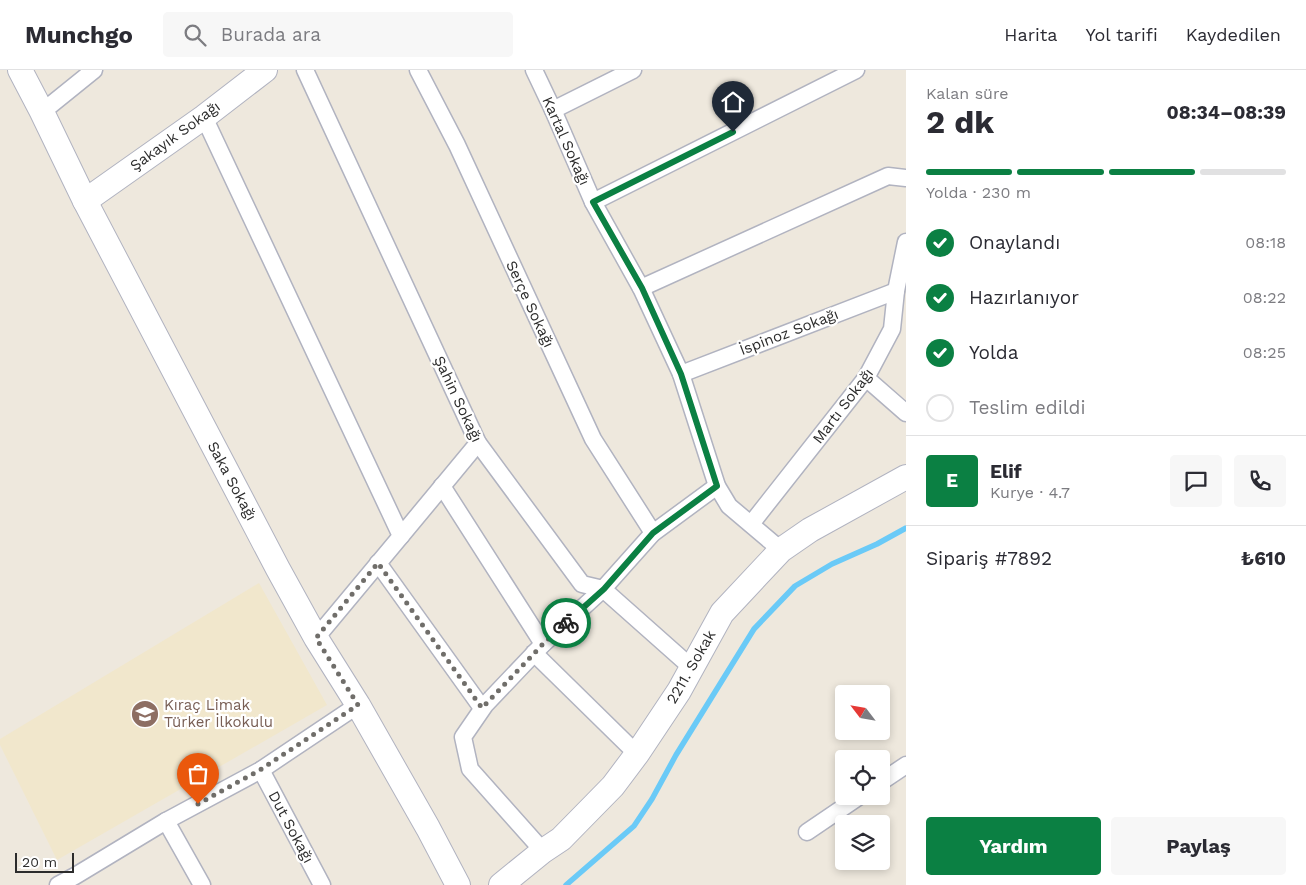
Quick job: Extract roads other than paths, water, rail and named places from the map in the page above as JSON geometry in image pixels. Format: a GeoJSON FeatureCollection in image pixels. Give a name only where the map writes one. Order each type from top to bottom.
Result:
{"type":"FeatureCollection","features":[{"type":"Feature","properties":{"kind":"street","name":"Saka Sokağı"},"geometry":{"type":"LineString","coordinates":[[20,70],[85,201],[278,569],[316,638],[358,705],[458,885]]}},
{"type":"Feature","properties":{"kind":"street"},"geometry":{"type":"LineString","coordinates":[[42,112],[94,70]]}},
{"type":"Feature","properties":{"kind":"street","name":"Şakayık Sokağı"},"geometry":{"type":"LineString","coordinates":[[85,201],[204,117],[265,70]]}},
{"type":"Feature","properties":{"kind":"street","name":"Şahin Sokağı"},"geometry":{"type":"LineString","coordinates":[[305,70],[478,443],[582,584],[604,589],[692,668]]}},
{"type":"Feature","properties":{"kind":"street","name":"Serçe Sokağı"},"geometry":{"type":"LineString","coordinates":[[418,70],[456,145],[592,439],[653,533]]}},
{"type":"Feature","properties":{"kind":"street","name":"Kartal Sokağı"},"geometry":{"type":"LineString","coordinates":[[534,70],[593,202],[642,288],[681,374],[717,486],[729,506],[781,550]]}},
{"type":"Feature","properties":{"kind":"street"},"geometry":{"type":"LineString","coordinates":[[553,110],[633,70]]}},
{"type":"Feature","properties":{"kind":"street"},"geometry":{"type":"LineString","coordinates":[[593,202],[856,70]]}},
{"type":"Feature","properties":{"kind":"street"},"geometry":{"type":"LineString","coordinates":[[204,117],[401,536]]}},
{"type":"Feature","properties":{"kind":"street"},"geometry":{"type":"LineString","coordinates":[[642,288],[888,176],[906,178]]}},
{"type":"Feature","properties":{"kind":"street","name":"Martı Sokağı"},"geometry":{"type":"LineString","coordinates":[[751,524],[866,378],[892,329],[896,291],[904,268],[906,242]]}},
{"type":"Feature","properties":{"kind":"street","name":"İspinoz Sokağı"},"geometry":{"type":"LineString","coordinates":[[681,374],[896,291]]}},
{"type":"Feature","properties":{"kind":"street"},"geometry":{"type":"LineString","coordinates":[[866,378],[906,413]]}},
{"type":"Feature","properties":{"kind":"street"},"geometry":{"type":"LineString","coordinates":[[316,638],[478,443]]}},
{"type":"Feature","properties":{"kind":"street","name":"2211. Sokak"},"geometry":{"type":"LineString","coordinates":[[501,885],[561,839],[613,786],[679,691],[722,613],[781,550],[810,530],[906,477]]}},
{"type":"Feature","properties":{"kind":"street"},"geometry":{"type":"LineString","coordinates":[[442,486],[539,649],[637,754]]}},
{"type":"Feature","properties":{"kind":"street"},"geometry":{"type":"LineString","coordinates":[[543,851],[470,769],[463,737],[482,708],[539,649],[604,589],[653,533],[717,486]]}},
{"type":"Feature","properties":{"kind":"street"},"geometry":{"type":"LineString","coordinates":[[378,563],[482,708]]}},
{"type":"Feature","properties":{"kind":"street"},"geometry":{"type":"LineString","coordinates":[[58,885],[77,881],[166,821],[260,770],[358,705]]}},
{"type":"Feature","properties":{"kind":"street"},"geometry":{"type":"LineString","coordinates":[[890,776],[906,765]]}},
{"type":"Feature","properties":{"kind":"street","name":"Dut Sokağı"},"geometry":{"type":"LineString","coordinates":[[260,770],[322,885]]}},
{"type":"Feature","properties":{"kind":"street"},"geometry":{"type":"LineString","coordinates":[[807,832],[847,805]]}},
{"type":"Feature","properties":{"kind":"street"},"geometry":{"type":"LineString","coordinates":[[166,821],[202,885]]}},
{"type":"Feature","properties":{"kind":"waterway"},"geometry":{"type":"LineString","coordinates":[[566,885],[634,826],[754,629],[795,586],[832,564],[877,544],[906,528]]}},
{"type":"Feature","properties":{"kind":"place","name":"Kıraç Limak Türker İlkokulu"},"geometry":{"type":"Point","coordinates":[145,714]}}]}
